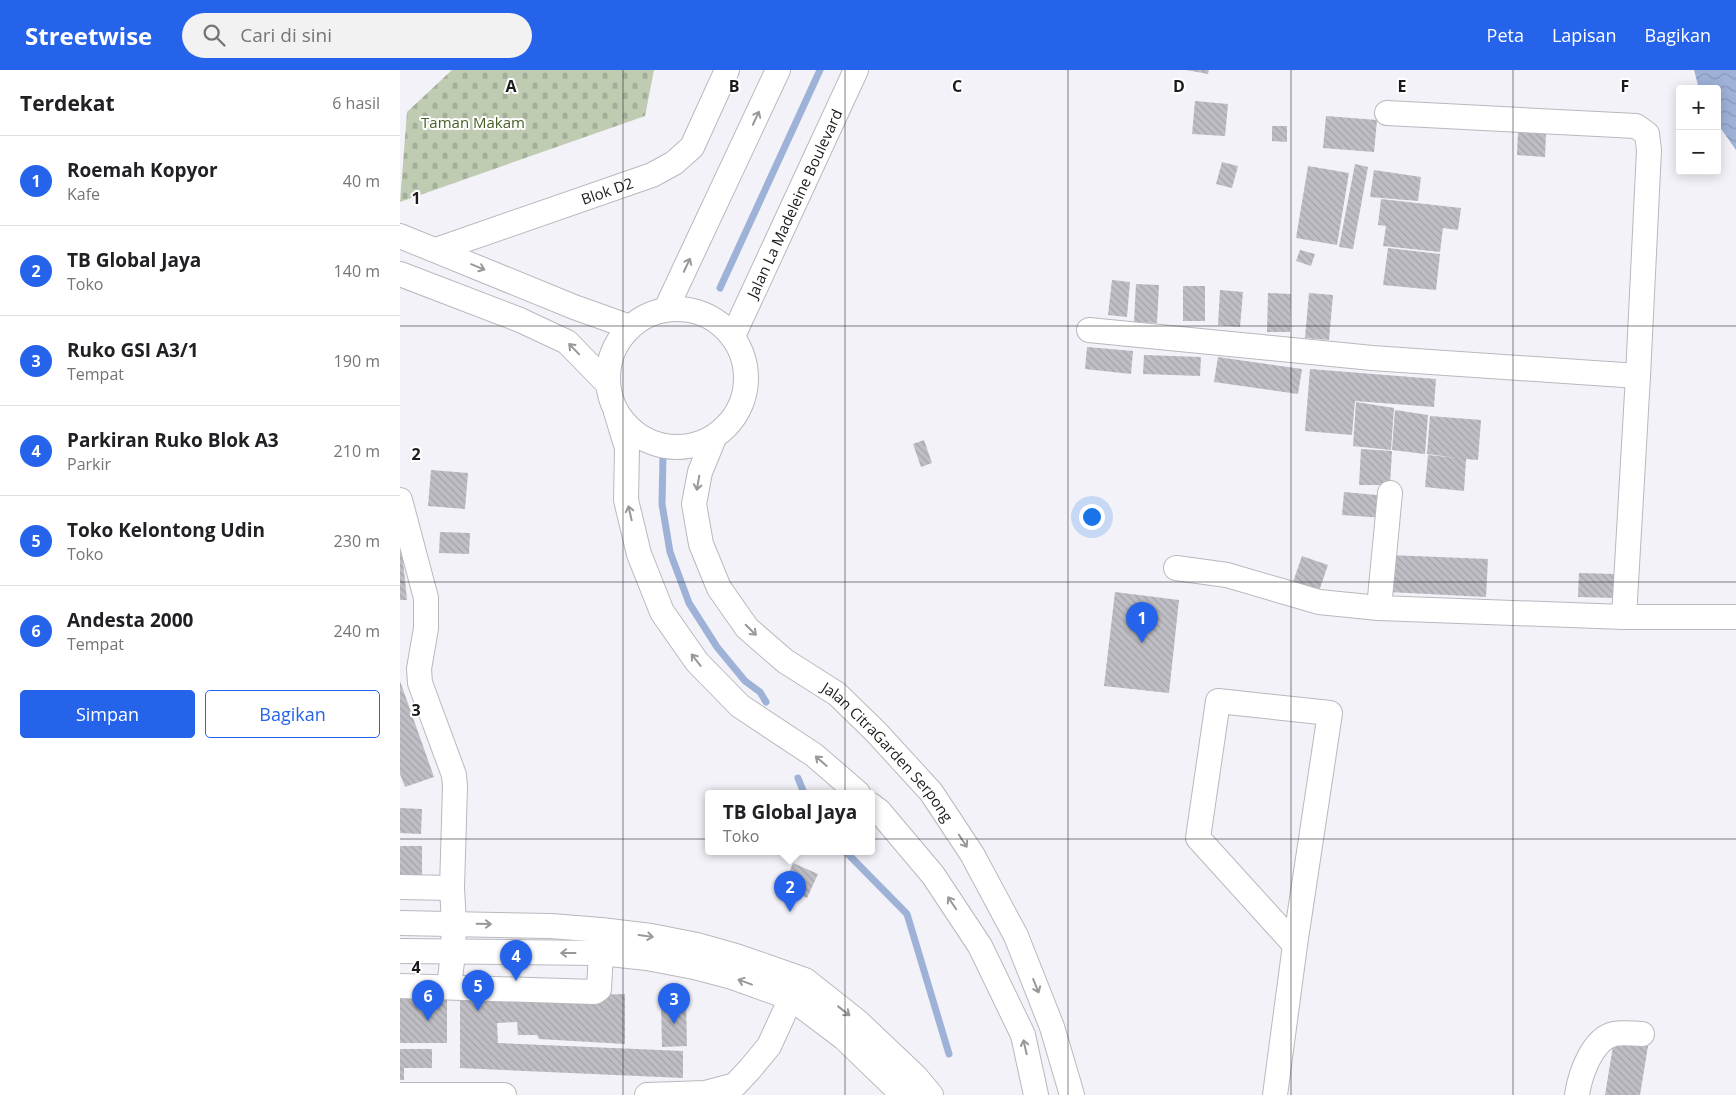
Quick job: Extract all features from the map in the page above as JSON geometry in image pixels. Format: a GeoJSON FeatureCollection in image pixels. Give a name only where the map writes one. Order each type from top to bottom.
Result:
{"type":"FeatureCollection","features":[{"type":"Feature","properties":{"kind":"street","name":"Blok D2"},"geometry":{"type":"LineString","coordinates":[[436,250],[652,176],[674,163],[692,147],[727,70]]}},
{"type":"Feature","properties":{"kind":"street"},"geometry":{"type":"LineString","coordinates":[[666,309],[778,70]]}},
{"type":"Feature","properties":{"kind":"street","name":"Jalan La Madeleine Boulevard"},"geometry":{"type":"LineString","coordinates":[[733,336],[856,70]]}},
{"type":"Feature","properties":{"kind":"street"},"geometry":{"type":"LineString","coordinates":[[1387,113],[1636,126],[1647,134],[1649,150],[1624,617]]}},
{"type":"Feature","properties":{"kind":"street"},"geometry":{"type":"LineString","coordinates":[[400,236],[574,307],[630,327]]}},
{"type":"Feature","properties":{"kind":"street"},"geometry":{"type":"LineString","coordinates":[[400,274],[520,320],[567,342],[608,384]]}},
{"type":"Feature","properties":{"kind":"street"},"geometry":{"type":"LineString","coordinates":[[616,412],[631,430],[649,442],[671,448],[694,446],[714,438],[732,422],[743,402],[748,379],[744,356],[733,336],[720,322],[703,313],[685,309],[666,309],[647,316],[630,327],[617,344],[609,363],[608,384],[611,399],[627,448],[626,500],[639,554],[662,612],[697,662],[740,706],[814,755],[855,790]]}},
{"type":"Feature","properties":{"kind":"street"},"geometry":{"type":"LineString","coordinates":[[1089,330],[1372,358],[1638,376]]}},
{"type":"Feature","properties":{"kind":"street","name":"Jalan CitraGarden Serpong"},"geometry":{"type":"LineString","coordinates":[[714,438],[700,472],[694,504],[701,544],[719,588],[747,628],[785,661],[838,694],[931,792],[972,854],[1016,936],[1052,1026],[1072,1095]]}},
{"type":"Feature","properties":{"kind":"street"},"geometry":{"type":"LineString","coordinates":[[1379,608],[1390,493]]}},
{"type":"Feature","properties":{"kind":"street"},"geometry":{"type":"LineString","coordinates":[[400,500],[426,598],[428,615],[419,669],[420,683],[454,775],[452,888],[454,923],[449,987]]}},
{"type":"Feature","properties":{"kind":"street"},"geometry":{"type":"LineString","coordinates":[[1176,568],[1227,574],[1319,602],[1379,608],[1624,617],[1736,617]]}},
{"type":"Feature","properties":{"kind":"street"},"geometry":{"type":"LineString","coordinates":[[1275,1095],[1295,944],[1330,713],[1218,701],[1198,838],[1295,944]]}},
{"type":"Feature","properties":{"kind":"street"},"geometry":{"type":"LineString","coordinates":[[875,808],[933,875],[980,946],[1023,1036],[1036,1095]]}},
{"type":"Feature","properties":{"kind":"street"},"geometry":{"type":"LineString","coordinates":[[400,887],[452,888]]}},
{"type":"Feature","properties":{"kind":"street"},"geometry":{"type":"LineString","coordinates":[[400,923],[551,926],[651,936],[696,945],[798,989],[858,1022],[916,1077],[931,1095]]}},
{"type":"Feature","properties":{"kind":"street"},"geometry":{"type":"LineString","coordinates":[[400,951],[601,953],[647,958],[732,977],[798,989],[844,1038],[903,1095]]}},
{"type":"Feature","properties":{"kind":"street"},"geometry":{"type":"LineString","coordinates":[[400,986],[596,992],[599,989],[601,953]]}},
{"type":"Feature","properties":{"kind":"street"},"geometry":{"type":"LineString","coordinates":[[647,1095],[705,1093],[734,1085],[769,1046],[798,989]]}},
{"type":"Feature","properties":{"kind":"street"},"geometry":{"type":"LineString","coordinates":[[1577,1095],[1586,1064],[1592,1052],[1603,1038],[1615,1034],[1642,1034]]}},
{"type":"Feature","properties":{"kind":"street"},"geometry":{"type":"LineString","coordinates":[[400,1095],[504,1095]]}},
{"type":"Feature","properties":{"kind":"green space","name":"Taman Makam"},"geometry":{"type":"Polygon","coordinates":[[[452,70],[654,70],[645,116],[400,202],[407,112],[452,70]]]}},
{"type":"Feature","properties":{"kind":"water"},"geometry":{"type":"Polygon","coordinates":[[[1694,70],[1736,70],[1736,150],[1721,129],[1721,85],[1698,85],[1694,70]]]}},
{"type":"Feature","properties":{"kind":"building"},"geometry":{"type":"Polygon","coordinates":[[[1186,70],[1209,70],[1208,74],[1186,70]]]}},
{"type":"Feature","properties":{"kind":"building"},"geometry":{"type":"Polygon","coordinates":[[[1195,101],[1228,104],[1225,136],[1192,134],[1195,101]]]}},
{"type":"Feature","properties":{"kind":"building"},"geometry":{"type":"Polygon","coordinates":[[[1326,116],[1377,120],[1374,152],[1323,148],[1326,116]]]}},
{"type":"Feature","properties":{"kind":"building"},"geometry":{"type":"Polygon","coordinates":[[[1272,126],[1287,126],[1287,142],[1272,141],[1272,126]]]}},
{"type":"Feature","properties":{"kind":"building"},"geometry":{"type":"Polygon","coordinates":[[[1518,132],[1546,133],[1545,157],[1517,155],[1518,132]]]}},
{"type":"Feature","properties":{"kind":"building"},"geometry":{"type":"Polygon","coordinates":[[[1222,162],[1238,166],[1232,188],[1216,184],[1222,162]]]}},
{"type":"Feature","properties":{"kind":"building"},"geometry":{"type":"Polygon","coordinates":[[[1355,164],[1368,167],[1353,249],[1339,247],[1355,164]]]}},
{"type":"Feature","properties":{"kind":"building"},"geometry":{"type":"Polygon","coordinates":[[[1308,166],[1349,173],[1337,245],[1296,238],[1308,166]]]}},
{"type":"Feature","properties":{"kind":"building"},"geometry":{"type":"Polygon","coordinates":[[[1374,170],[1421,177],[1418,201],[1370,197],[1374,170]]]}},
{"type":"Feature","properties":{"kind":"building"},"geometry":{"type":"Polygon","coordinates":[[[1381,199],[1461,208],[1458,230],[1443,228],[1440,252],[1383,246],[1386,226],[1378,225],[1381,199]]]}},
{"type":"Feature","properties":{"kind":"building"},"geometry":{"type":"Polygon","coordinates":[[[1388,248],[1440,254],[1436,290],[1383,285],[1388,248]]]}},
{"type":"Feature","properties":{"kind":"building"},"geometry":{"type":"Polygon","coordinates":[[[1300,250],[1315,254],[1311,266],[1296,261],[1300,250]]]}},
{"type":"Feature","properties":{"kind":"building"},"geometry":{"type":"Polygon","coordinates":[[[1112,280],[1130,282],[1127,317],[1108,315],[1112,280]]]}},
{"type":"Feature","properties":{"kind":"building"},"geometry":{"type":"Polygon","coordinates":[[[1136,284],[1159,285],[1157,323],[1134,322],[1136,284]]]}},
{"type":"Feature","properties":{"kind":"building"},"geometry":{"type":"Polygon","coordinates":[[[1183,286],[1205,286],[1205,321],[1183,321],[1183,286]]]}},
{"type":"Feature","properties":{"kind":"building"},"geometry":{"type":"Polygon","coordinates":[[[1220,290],[1243,292],[1240,327],[1218,325],[1220,290]]]}},
{"type":"Feature","properties":{"kind":"building"},"geometry":{"type":"Polygon","coordinates":[[[1268,293],[1291,294],[1290,332],[1267,332],[1268,293]]]}},
{"type":"Feature","properties":{"kind":"building"},"geometry":{"type":"Polygon","coordinates":[[[1309,293],[1333,295],[1329,340],[1305,338],[1309,293]]]}},
{"type":"Feature","properties":{"kind":"building"},"geometry":{"type":"Polygon","coordinates":[[[1087,347],[1133,351],[1131,374],[1085,369],[1087,347]]]}},
{"type":"Feature","properties":{"kind":"building"},"geometry":{"type":"Polygon","coordinates":[[[1144,355],[1201,357],[1200,376],[1143,374],[1144,355]]]}},
{"type":"Feature","properties":{"kind":"building"},"geometry":{"type":"Polygon","coordinates":[[[1218,357],[1302,369],[1298,394],[1214,382],[1218,357]]]}},
{"type":"Feature","properties":{"kind":"building"},"geometry":{"type":"Polygon","coordinates":[[[1310,369],[1436,379],[1434,407],[1355,401],[1352,435],[1305,431],[1310,369]]]}},
{"type":"Feature","properties":{"kind":"building"},"geometry":{"type":"Polygon","coordinates":[[[1356,402],[1394,408],[1391,450],[1353,446],[1356,402]]]}},
{"type":"Feature","properties":{"kind":"building"},"geometry":{"type":"Polygon","coordinates":[[[1395,410],[1428,415],[1425,454],[1392,450],[1395,410]]]}},
{"type":"Feature","properties":{"kind":"building"},"geometry":{"type":"Polygon","coordinates":[[[1430,416],[1481,420],[1478,460],[1466,459],[1464,491],[1425,487],[1428,455],[1457,458],[1427,454],[1430,416]]]}},
{"type":"Feature","properties":{"kind":"building"},"geometry":{"type":"Polygon","coordinates":[[[924,440],[932,463],[921,467],[913,444],[924,440]]]}},
{"type":"Feature","properties":{"kind":"building"},"geometry":{"type":"Polygon","coordinates":[[[1361,449],[1392,451],[1390,485],[1359,485],[1361,449]]]}},
{"type":"Feature","properties":{"kind":"building"},"geometry":{"type":"Polygon","coordinates":[[[431,470],[468,473],[465,509],[428,506],[431,470]]]}},
{"type":"Feature","properties":{"kind":"building"},"geometry":{"type":"Polygon","coordinates":[[[1344,492],[1387,496],[1385,518],[1342,515],[1344,492]]]}},
{"type":"Feature","properties":{"kind":"building"},"geometry":{"type":"Polygon","coordinates":[[[440,532],[470,533],[469,554],[439,553],[440,532]]]}},
{"type":"Feature","properties":{"kind":"building"},"geometry":{"type":"Polygon","coordinates":[[[402,551],[407,600],[400,600],[400,552],[402,551]]]}},
{"type":"Feature","properties":{"kind":"building"},"geometry":{"type":"Polygon","coordinates":[[[1389,555],[1488,559],[1486,597],[1388,592],[1389,555]]]}},
{"type":"Feature","properties":{"kind":"building"},"geometry":{"type":"Polygon","coordinates":[[[1302,556],[1328,565],[1319,591],[1293,582],[1302,556]]]}},
{"type":"Feature","properties":{"kind":"building"},"geometry":{"type":"Polygon","coordinates":[[[1579,573],[1615,574],[1615,598],[1578,597],[1579,573]]]}},
{"type":"Feature","properties":{"kind":"building"},"geometry":{"type":"Polygon","coordinates":[[[1115,592],[1179,600],[1169,693],[1104,686],[1115,592]]]}},
{"type":"Feature","properties":{"kind":"building"},"geometry":{"type":"Polygon","coordinates":[[[400,681],[434,777],[405,787],[400,774],[400,681]]]}},
{"type":"Feature","properties":{"kind":"building"},"geometry":{"type":"Polygon","coordinates":[[[400,808],[422,809],[421,834],[400,833],[400,808]]]}},
{"type":"Feature","properties":{"kind":"building"},"geometry":{"type":"Polygon","coordinates":[[[400,846],[422,846],[422,878],[400,877],[400,846]]]}},
{"type":"Feature","properties":{"kind":"building"},"geometry":{"type":"Polygon","coordinates":[[[793,863],[818,874],[807,898],[783,887],[793,863]]]}},
{"type":"Feature","properties":{"kind":"building"},"geometry":{"type":"Polygon","coordinates":[[[625,994],[625,1044],[539,1039],[537,1035],[518,1035],[517,1022],[497,1023],[498,1043],[683,1051],[683,1078],[460,1068],[460,999],[625,994]]]}},
{"type":"Feature","properties":{"kind":"building"},"geometry":{"type":"Polygon","coordinates":[[[400,996],[447,998],[447,1043],[400,1043],[400,996]]]}},
{"type":"Feature","properties":{"kind":"building"},"geometry":{"type":"Polygon","coordinates":[[[686,1001],[687,1046],[662,1047],[661,1002],[686,1001]]]}},
{"type":"Feature","properties":{"kind":"building"},"geometry":{"type":"Polygon","coordinates":[[[1614,1040],[1648,1046],[1640,1095],[1605,1095],[1614,1040]]]}},
{"type":"Feature","properties":{"kind":"building"},"geometry":{"type":"Polygon","coordinates":[[[400,1049],[432,1049],[432,1068],[404,1068],[404,1080],[400,1080],[400,1049]]]}},
{"type":"Feature","properties":{"kind":"waterway"},"geometry":{"type":"LineString","coordinates":[[720,288],[820,70]]}},
{"type":"Feature","properties":{"kind":"waterway"},"geometry":{"type":"LineString","coordinates":[[663,456],[662,504],[670,552],[689,603],[717,647],[745,681],[760,692],[766,702]]}},
{"type":"Feature","properties":{"kind":"waterway"},"geometry":{"type":"LineString","coordinates":[[798,778],[803,790]]}},
{"type":"Feature","properties":{"kind":"waterway"},"geometry":{"type":"LineString","coordinates":[[849,855],[907,914],[949,1054]]}},
{"type":"Feature","properties":{"kind":"place","name":"Roemah Kopyor"},"geometry":{"type":"Point","coordinates":[1142,643]}},
{"type":"Feature","properties":{"kind":"place","name":"TB Global Jaya"},"geometry":{"type":"Point","coordinates":[790,912]}},
{"type":"Feature","properties":{"kind":"place","name":"Parkiran Ruko Blok A3"},"geometry":{"type":"Point","coordinates":[516,981]}},
{"type":"Feature","properties":{"kind":"place","name":"Toko Kelontong Udin"},"geometry":{"type":"Point","coordinates":[478,1011]}},
{"type":"Feature","properties":{"kind":"place","name":"Andesta 2000"},"geometry":{"type":"Point","coordinates":[428,1021]}},
{"type":"Feature","properties":{"kind":"place","name":"Ruko GSI A3/1"},"geometry":{"type":"Point","coordinates":[674,1024]}}]}
